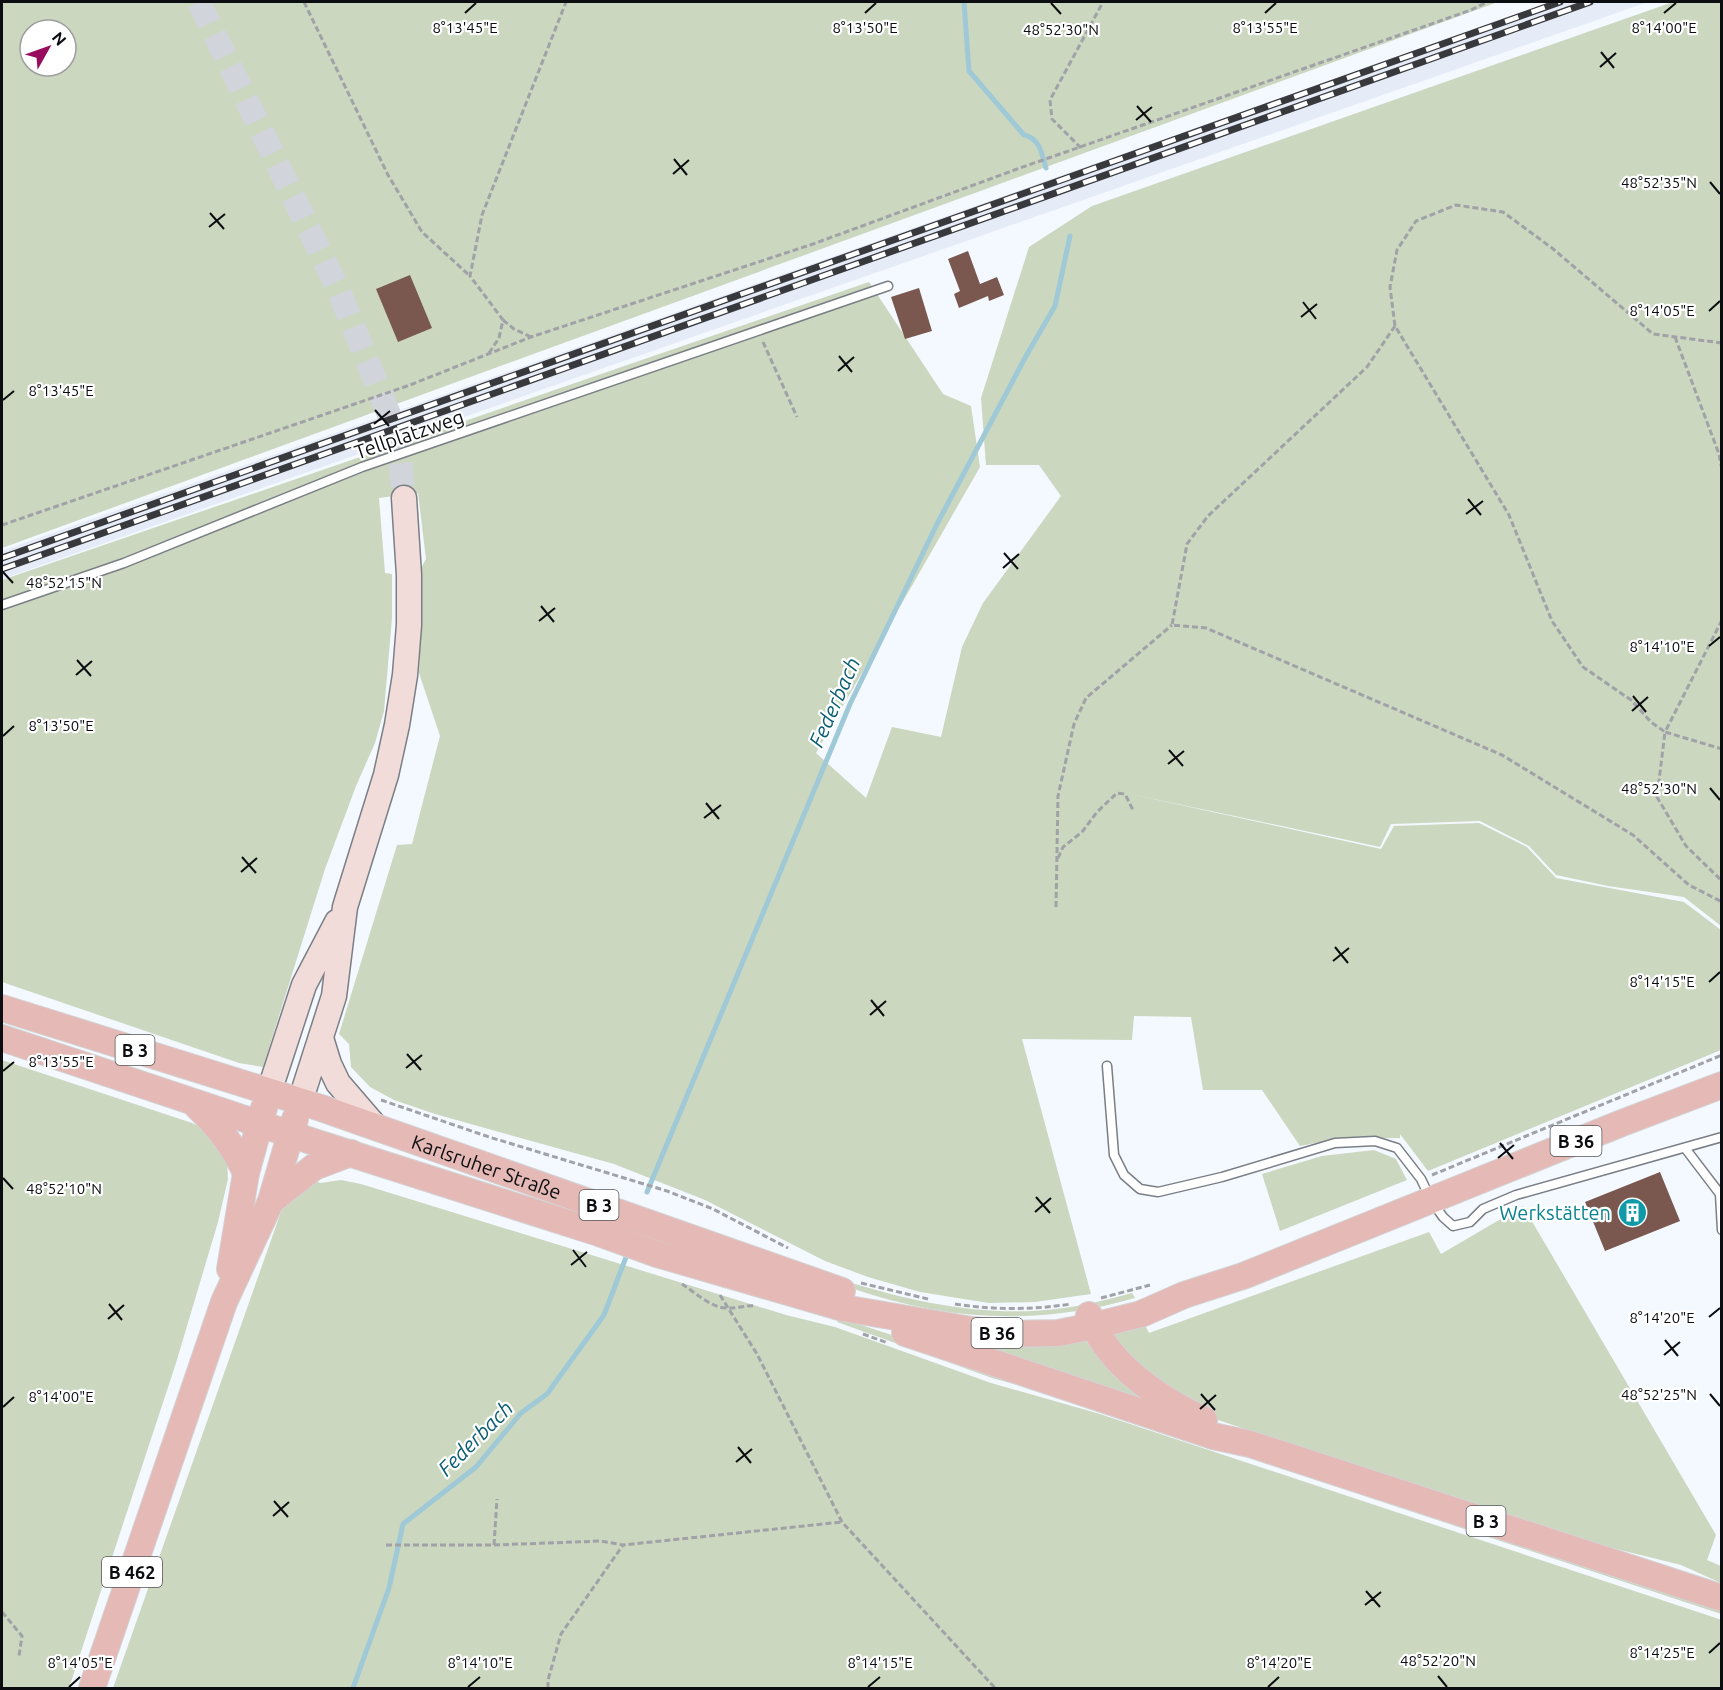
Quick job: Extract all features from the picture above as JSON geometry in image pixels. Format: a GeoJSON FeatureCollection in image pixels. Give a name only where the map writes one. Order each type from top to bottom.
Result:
{"type":"FeatureCollection","features":[{"type":"Feature","properties":{"kind":"main road"},"geometry":{"type":"LineString","coordinates":[[300,1102],[334,996],[345,907],[386,775],[397,724],[405,675],[409,625],[409,575],[404,498]]}},
{"type":"Feature","properties":{"kind":"main road"},"geometry":{"type":"LineString","coordinates":[[268,1092],[304,985],[345,907]]}},
{"type":"Feature","properties":{"kind":"main road","name":"Karlsruher Straße"},"geometry":{"type":"LineString","coordinates":[[2,1008],[375,1126],[849,1294],[934,1315],[973,1320],[1026,1323],[1089,1311]]}},
{"type":"Feature","properties":{"kind":"main road","name":"B 3"},"geometry":{"type":"LineString","coordinates":[[2,1038],[667,1257],[843,1308],[899,1331],[1213,1436],[1250,1444],[1722,1598]]}},
{"type":"Feature","properties":{"kind":"main road"},"geometry":{"type":"LineString","coordinates":[[321,1038],[338,1083],[375,1126]]}},
{"type":"Feature","properties":{"kind":"main road","name":"B 36"},"geometry":{"type":"LineString","coordinates":[[843,1308],[932,1325],[1008,1334],[1058,1333],[1089,1311],[1141,1314],[1184,1295],[1243,1276],[1426,1190],[1622,1123],[1722,1085]]}},
{"type":"Feature","properties":{"kind":"main road","name":"B 462"},"geometry":{"type":"LineString","coordinates":[[224,1302],[246,1173],[268,1092]]}},
{"type":"Feature","properties":{"kind":"main road"},"geometry":{"type":"LineString","coordinates":[[192,1101],[214,1122],[228,1140],[246,1173]]}},
{"type":"Feature","properties":{"kind":"main road","name":"B 462"},"geometry":{"type":"LineString","coordinates":[[92,1689],[224,1302],[271,1201],[300,1102]]}},
{"type":"Feature","properties":{"kind":"main road"},"geometry":{"type":"LineString","coordinates":[[271,1201],[314,1167],[351,1153]]}},
{"type":"Feature","properties":{"kind":"main road","name":"B 3"},"geometry":{"type":"LineString","coordinates":[[1089,1311],[1111,1353],[1146,1386],[1186,1411],[1250,1444]]}},
{"type":"Feature","properties":{"kind":"lane","name":"Tellplatzweg"},"geometry":{"type":"LineString","coordinates":[[2,605],[124,563],[362,467],[888,286]]}},
{"type":"Feature","properties":{"kind":"lane"},"geometry":{"type":"LineString","coordinates":[[1107,1066],[1114,1155],[1124,1175],[1140,1189],[1158,1192],[1222,1177],[1335,1143],[1375,1141],[1397,1148],[1443,1217],[1453,1226],[1459,1226],[1470,1222],[1483,1209],[1516,1195],[1722,1137]]}},
{"type":"Feature","properties":{"kind":"lane"},"geometry":{"type":"LineString","coordinates":[[1685,1148],[1720,1194],[1722,1230]]}},
{"type":"Feature","properties":{"kind":"path"},"geometry":{"type":"LineString","coordinates":[[304,2],[388,175],[422,232],[470,276],[503,320],[514,329],[531,337]]}},
{"type":"Feature","properties":{"kind":"path"},"geometry":{"type":"LineString","coordinates":[[470,276],[482,215],[566,2]]}},
{"type":"Feature","properties":{"kind":"path"},"geometry":{"type":"LineString","coordinates":[[1081,148],[1052,119],[1050,100],[1103,2]]}},
{"type":"Feature","properties":{"kind":"path"},"geometry":{"type":"LineString","coordinates":[[2,525],[410,385],[531,337],[813,244],[1471,10],[1487,2]]}},
{"type":"Feature","properties":{"kind":"path"},"geometry":{"type":"LineString","coordinates":[[1722,343],[1653,334],[1552,248],[1503,213],[1456,205],[1416,221],[1397,250],[1390,288],[1395,326],[1509,515],[1552,621],[1583,667],[1631,700],[1651,722],[1665,732],[1722,749]]}},
{"type":"Feature","properties":{"kind":"path"},"geometry":{"type":"LineString","coordinates":[[488,355],[499,338],[503,320]]}},
{"type":"Feature","properties":{"kind":"path"},"geometry":{"type":"LineString","coordinates":[[1056,907],[1058,796],[1074,724],[1086,698],[1172,626],[1187,544],[1208,516],[1367,367],[1395,326]]}},
{"type":"Feature","properties":{"kind":"path"},"geometry":{"type":"LineString","coordinates":[[759,331],[797,417]]}},
{"type":"Feature","properties":{"kind":"path"},"geometry":{"type":"LineString","coordinates":[[1675,337],[1719,454],[1722,470]]}},
{"type":"Feature","properties":{"kind":"path"},"geometry":{"type":"LineString","coordinates":[[1722,620],[1665,732],[1657,797],[1686,846],[1722,881]]}},
{"type":"Feature","properties":{"kind":"path"},"geometry":{"type":"LineString","coordinates":[[1172,626],[1206,628],[1502,755],[1633,835],[1689,885],[1722,902]]}},
{"type":"Feature","properties":{"kind":"path"},"geometry":{"type":"LineString","coordinates":[[1057,861],[1063,847],[1082,832],[1097,812],[1117,793],[1125,794],[1132,810]]}},
{"type":"Feature","properties":{"kind":"path"},"geometry":{"type":"LineString","coordinates":[[1426,1190],[1722,1055]]}},
{"type":"Feature","properties":{"kind":"path"},"geometry":{"type":"LineString","coordinates":[[378,1098],[489,1137],[668,1191],[713,1209],[791,1250]]}},
{"type":"Feature","properties":{"kind":"path"},"geometry":{"type":"LineString","coordinates":[[853,1280],[938,1301]]}},
{"type":"Feature","properties":{"kind":"path"},"geometry":{"type":"LineString","coordinates":[[680,1283],[719,1307],[728,1308],[757,1354],[842,1522],[995,1689]]}},
{"type":"Feature","properties":{"kind":"path"},"geometry":{"type":"LineString","coordinates":[[947,1303],[995,1308],[1089,1311],[1156,1284]]}},
{"type":"Feature","properties":{"kind":"path"},"geometry":{"type":"LineString","coordinates":[[494,1545],[497,1499]]}},
{"type":"Feature","properties":{"kind":"path"},"geometry":{"type":"LineString","coordinates":[[386,1545],[494,1545],[601,1541],[623,1545],[842,1522]]}},
{"type":"Feature","properties":{"kind":"path"},"geometry":{"type":"LineString","coordinates":[[548,1689],[548,1680],[561,1634],[623,1545]]}},
{"type":"Feature","properties":{"kind":"path"},"geometry":{"type":"LineString","coordinates":[[2,1612],[22,1636],[19,1656]]}},
{"type":"Feature","properties":{"kind":"shaded area"},"geometry":{"type":"Polygon","coordinates":[[[1551,2],[1648,2],[2,579],[2,551],[1551,2]]]}},
{"type":"Feature","properties":{"kind":"green space"},"geometry":{"type":"Polygon","coordinates":[[[2,2],[1498,2],[2,548],[2,2]]]}},
{"type":"Feature","properties":{"kind":"green space"},"geometry":{"type":"Polygon","coordinates":[[[1673,2],[1721,2],[1721,926],[1684,897],[1608,886],[1556,875],[1529,846],[1480,821],[1391,824],[1380,847],[1126,793],[1381,849],[1394,826],[1479,823],[1527,847],[1556,878],[1684,902],[1721,930],[1721,1050],[1428,1171],[1400,1134],[1400,1138],[1336,1139],[1300,1146],[1262,1090],[1203,1090],[1191,1017],[1134,1016],[1132,1040],[1022,1039],[1091,1294],[1035,1302],[989,1303],[920,1292],[868,1277],[825,1261],[705,1200],[614,1164],[435,1114],[394,1100],[370,1087],[351,1067],[349,1044],[339,1034],[397,845],[412,844],[440,736],[419,673],[421,568],[426,559],[418,493],[379,498],[385,573],[392,574],[392,618],[384,711],[375,743],[325,869],[263,1067],[239,1063],[2,982],[2,580],[869,282],[943,394],[971,406],[980,467],[816,753],[866,798],[892,727],[941,737],[962,647],[983,603],[1061,496],[1039,465],[986,465],[981,398],[1029,247],[1092,206],[1673,2]]]}},
{"type":"Feature","properties":{"kind":"green space"},"geometry":{"type":"Polygon","coordinates":[[[2,1060],[192,1123],[208,1131],[227,1161],[228,1179],[218,1222],[176,1363],[69,1688],[2,1688],[2,1060]]]}},
{"type":"Feature","properties":{"kind":"green space"},"geometry":{"type":"Polygon","coordinates":[[[1374,1150],[1396,1159],[1407,1180],[1280,1231],[1262,1174],[1322,1156],[1374,1150]]]}},
{"type":"Feature","properties":{"kind":"green space"},"geometry":{"type":"Polygon","coordinates":[[[308,1178],[320,1183],[341,1180],[361,1184],[786,1315],[835,1327],[991,1383],[1100,1414],[1722,1620],[1721,1688],[113,1688],[282,1209],[290,1195],[308,1178]]]}},
{"type":"Feature","properties":{"kind":"green space"},"geometry":{"type":"Polygon","coordinates":[[[1523,1206],[1716,1535],[1707,1560],[1721,1566],[1721,1583],[1681,1565],[1572,1538],[1218,1420],[1183,1404],[1150,1382],[1113,1336],[1115,1332],[1144,1323],[1149,1333],[1429,1232],[1441,1254],[1523,1206]]]}},
{"type":"Feature","properties":{"kind":"green space"},"geometry":{"type":"Polygon","coordinates":[[[852,1283],[902,1297],[978,1310],[1030,1311],[1066,1308],[1132,1293],[1135,1298],[1063,1313],[992,1316],[957,1313],[886,1299],[851,1288],[852,1283]]]}},
{"type":"Feature","properties":{"kind":"green space"},"geometry":{"type":"Polygon","coordinates":[[[840,1318],[1721,1609],[1721,1614],[1102,1409],[992,1378],[837,1322],[840,1318]]]}},
{"type":"Feature","properties":{"kind":"green space"},"geometry":{"type":"Polygon","coordinates":[[[1085,1341],[1160,1405],[969,1347],[1042,1347],[1085,1341]]]}},
{"type":"Feature","properties":{"kind":"building"},"geometry":{"type":"Polygon","coordinates":[[[968,251],[980,284],[997,277],[1004,295],[989,301],[988,296],[959,308],[954,294],[960,291],[948,259],[968,251]]]}},
{"type":"Feature","properties":{"kind":"building"},"geometry":{"type":"Polygon","coordinates":[[[410,275],[432,328],[398,342],[376,289],[410,275]]]}},
{"type":"Feature","properties":{"kind":"building"},"geometry":{"type":"Polygon","coordinates":[[[919,288],[932,331],[905,339],[891,297],[919,288]]]}},
{"type":"Feature","properties":{"kind":"building","name":"Werkstätten"},"geometry":{"type":"Polygon","coordinates":[[[1660,1172],[1680,1221],[1605,1251],[1585,1202],[1660,1172]]]}},
{"type":"Feature","properties":{"kind":"waterway","name":"Federbach"},"geometry":{"type":"LineString","coordinates":[[964,2],[969,71],[1024,135],[1037,143],[1046,168]]}},
{"type":"Feature","properties":{"kind":"waterway","name":"Federbach"},"geometry":{"type":"LineString","coordinates":[[647,1192],[850,704],[937,524],[1055,306],[1070,236]]}},
{"type":"Feature","properties":{"kind":"waterway","name":"Federbach"},"geometry":{"type":"LineString","coordinates":[[353,1688],[389,1588],[403,1524],[476,1467],[521,1413],[547,1394],[604,1315],[628,1252]]}},
{"type":"Feature","properties":{"kind":"tunnel"},"geometry":{"type":"LineString","coordinates":[[199,2],[338,289],[388,412],[399,449],[404,498]]}},
{"type":"Feature","properties":{"kind":"railway"},"geometry":{"type":"LineString","coordinates":[[2,558],[1560,2]]}},
{"type":"Feature","properties":{"kind":"railway"},"geometry":{"type":"LineString","coordinates":[[2,569],[1590,2]]}},
{"type":"Feature","properties":{"kind":"place","name":"Werkstätten"},"geometry":{"type":"Point","coordinates":[1632,1212]}}]}
